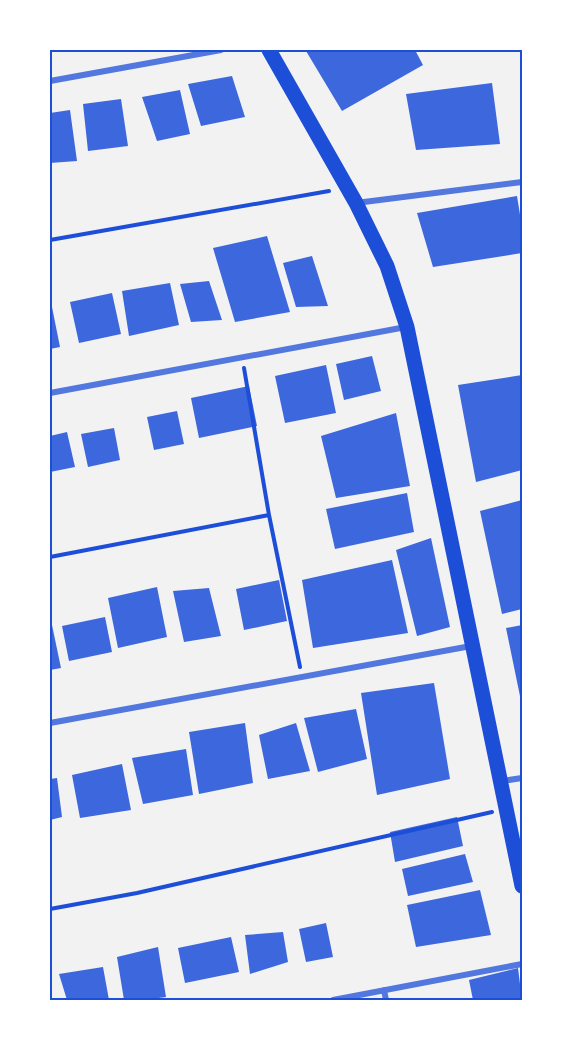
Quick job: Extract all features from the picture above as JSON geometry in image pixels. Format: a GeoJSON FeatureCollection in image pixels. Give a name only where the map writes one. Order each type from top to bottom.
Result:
{"type":"FeatureCollection","features":[{"type":"Feature","properties":{"kind":"main road"},"geometry":{"type":"LineString","coordinates":[[269,50],[356,203],[387,266],[406,327],[522,886]]}},
{"type":"Feature","properties":{"kind":"street"},"geometry":{"type":"LineString","coordinates":[[50,81],[221,50]]}},
{"type":"Feature","properties":{"kind":"street"},"geometry":{"type":"LineString","coordinates":[[356,203],[522,182]]}},
{"type":"Feature","properties":{"kind":"street"},"geometry":{"type":"LineString","coordinates":[[50,393],[406,327]]}},
{"type":"Feature","properties":{"kind":"street"},"geometry":{"type":"LineString","coordinates":[[50,723],[472,646]]}},
{"type":"Feature","properties":{"kind":"street"},"geometry":{"type":"LineString","coordinates":[[502,781],[522,778]]}},
{"type":"Feature","properties":{"kind":"street"},"geometry":{"type":"LineString","coordinates":[[333,1000],[522,964]]}},
{"type":"Feature","properties":{"kind":"street"},"geometry":{"type":"LineString","coordinates":[[384,990],[386,1000]]}},
{"type":"Feature","properties":{"kind":"path"},"geometry":{"type":"LineString","coordinates":[[50,240],[347,187]]}},
{"type":"Feature","properties":{"kind":"path"},"geometry":{"type":"LineString","coordinates":[[242,357],[269,515],[302,677]]}},
{"type":"Feature","properties":{"kind":"path"},"geometry":{"type":"LineString","coordinates":[[50,557],[269,515]]}},
{"type":"Feature","properties":{"kind":"path"},"geometry":{"type":"LineString","coordinates":[[50,909],[137,893],[507,808]]}},
{"type":"Feature","properties":{"kind":"building"},"geometry":{"type":"Polygon","coordinates":[[[415,50],[423,65],[342,111],[306,51],[415,50]]]}},
{"type":"Feature","properties":{"kind":"building"},"geometry":{"type":"Polygon","coordinates":[[[232,76],[245,117],[201,126],[188,84],[232,76]]]}},
{"type":"Feature","properties":{"kind":"building"},"geometry":{"type":"Polygon","coordinates":[[[492,83],[500,144],[416,150],[406,94],[492,83]]]}},
{"type":"Feature","properties":{"kind":"building"},"geometry":{"type":"Polygon","coordinates":[[[180,90],[190,134],[157,141],[142,97],[180,90]]]}},
{"type":"Feature","properties":{"kind":"building"},"geometry":{"type":"Polygon","coordinates":[[[121,99],[128,146],[88,151],[83,104],[121,99]]]}},
{"type":"Feature","properties":{"kind":"building"},"geometry":{"type":"Polygon","coordinates":[[[70,110],[77,161],[50,163],[50,113],[70,110]]]}},
{"type":"Feature","properties":{"kind":"building"},"geometry":{"type":"Polygon","coordinates":[[[517,196],[522,227],[522,253],[433,267],[417,213],[517,196]]]}},
{"type":"Feature","properties":{"kind":"building"},"geometry":{"type":"Polygon","coordinates":[[[267,236],[290,312],[235,322],[213,248],[267,236]]]}},
{"type":"Feature","properties":{"kind":"building"},"geometry":{"type":"Polygon","coordinates":[[[312,256],[328,306],[296,307],[283,263],[312,256]]]}},
{"type":"Feature","properties":{"kind":"building"},"geometry":{"type":"Polygon","coordinates":[[[209,281],[222,320],[191,322],[180,284],[209,281]]]}},
{"type":"Feature","properties":{"kind":"building"},"geometry":{"type":"Polygon","coordinates":[[[170,283],[179,325],[129,336],[122,291],[170,283]]]}},
{"type":"Feature","properties":{"kind":"building"},"geometry":{"type":"Polygon","coordinates":[[[112,293],[121,334],[79,343],[70,302],[112,293]]]}},
{"type":"Feature","properties":{"kind":"building"},"geometry":{"type":"Polygon","coordinates":[[[52,307],[60,347],[50,349],[50,308],[52,307]]]}},
{"type":"Feature","properties":{"kind":"building"},"geometry":{"type":"Polygon","coordinates":[[[372,356],[381,391],[344,400],[336,364],[372,356]]]}},
{"type":"Feature","properties":{"kind":"building"},"geometry":{"type":"Polygon","coordinates":[[[326,365],[336,413],[285,423],[275,376],[326,365]]]}},
{"type":"Feature","properties":{"kind":"building"},"geometry":{"type":"Polygon","coordinates":[[[522,375],[522,470],[476,482],[458,385],[522,375]]]}},
{"type":"Feature","properties":{"kind":"building"},"geometry":{"type":"Polygon","coordinates":[[[249,386],[257,426],[199,438],[191,398],[249,386]]]}},
{"type":"Feature","properties":{"kind":"building"},"geometry":{"type":"Polygon","coordinates":[[[177,411],[184,444],[154,450],[147,417],[177,411]]]}},
{"type":"Feature","properties":{"kind":"building"},"geometry":{"type":"Polygon","coordinates":[[[396,413],[410,486],[336,498],[321,436],[396,413]]]}},
{"type":"Feature","properties":{"kind":"building"},"geometry":{"type":"Polygon","coordinates":[[[114,428],[120,460],[88,467],[81,434],[114,428]]]}},
{"type":"Feature","properties":{"kind":"building"},"geometry":{"type":"Polygon","coordinates":[[[67,432],[75,467],[50,472],[50,436],[67,432]]]}},
{"type":"Feature","properties":{"kind":"building"},"geometry":{"type":"Polygon","coordinates":[[[407,493],[414,532],[335,549],[326,509],[407,493]]]}},
{"type":"Feature","properties":{"kind":"building"},"geometry":{"type":"Polygon","coordinates":[[[522,500],[522,609],[502,614],[480,511],[522,500]]]}},
{"type":"Feature","properties":{"kind":"building"},"geometry":{"type":"Polygon","coordinates":[[[431,538],[450,627],[417,636],[396,550],[431,538]]]}},
{"type":"Feature","properties":{"kind":"building"},"geometry":{"type":"Polygon","coordinates":[[[392,560],[408,633],[313,648],[302,580],[392,560]]]}},
{"type":"Feature","properties":{"kind":"building"},"geometry":{"type":"Polygon","coordinates":[[[279,580],[287,621],[244,630],[236,589],[279,580]]]}},
{"type":"Feature","properties":{"kind":"building"},"geometry":{"type":"Polygon","coordinates":[[[157,587],[167,637],[118,648],[108,598],[157,587]]]}},
{"type":"Feature","properties":{"kind":"building"},"geometry":{"type":"Polygon","coordinates":[[[209,588],[221,636],[184,642],[173,591],[209,588]]]}},
{"type":"Feature","properties":{"kind":"building"},"geometry":{"type":"Polygon","coordinates":[[[105,617],[112,652],[69,661],[62,626],[105,617]]]}},
{"type":"Feature","properties":{"kind":"building"},"geometry":{"type":"Polygon","coordinates":[[[50,625],[52,625],[61,668],[50,670],[50,625]]]}},
{"type":"Feature","properties":{"kind":"building"},"geometry":{"type":"Polygon","coordinates":[[[522,625],[522,701],[521,701],[506,628],[522,625]]]}},
{"type":"Feature","properties":{"kind":"building"},"geometry":{"type":"Polygon","coordinates":[[[434,683],[450,779],[377,795],[361,693],[434,683]]]}},
{"type":"Feature","properties":{"kind":"building"},"geometry":{"type":"Polygon","coordinates":[[[356,709],[367,759],[318,772],[304,718],[356,709]]]}},
{"type":"Feature","properties":{"kind":"building"},"geometry":{"type":"Polygon","coordinates":[[[245,723],[253,783],[199,794],[189,732],[245,723]]]}},
{"type":"Feature","properties":{"kind":"building"},"geometry":{"type":"Polygon","coordinates":[[[296,723],[310,771],[268,779],[259,735],[296,723]]]}},
{"type":"Feature","properties":{"kind":"building"},"geometry":{"type":"Polygon","coordinates":[[[186,749],[193,795],[143,804],[132,758],[186,749]]]}},
{"type":"Feature","properties":{"kind":"building"},"geometry":{"type":"Polygon","coordinates":[[[122,764],[131,810],[80,818],[72,775],[122,764]]]}},
{"type":"Feature","properties":{"kind":"building"},"geometry":{"type":"Polygon","coordinates":[[[57,778],[62,817],[50,820],[50,779],[57,778]]]}},
{"type":"Feature","properties":{"kind":"building"},"geometry":{"type":"Polygon","coordinates":[[[457,817],[463,846],[395,862],[390,832],[457,817]]]}},
{"type":"Feature","properties":{"kind":"building"},"geometry":{"type":"Polygon","coordinates":[[[465,854],[473,882],[408,896],[402,869],[465,854]]]}},
{"type":"Feature","properties":{"kind":"building"},"geometry":{"type":"Polygon","coordinates":[[[480,890],[491,935],[416,947],[407,905],[480,890]]]}},
{"type":"Feature","properties":{"kind":"building"},"geometry":{"type":"Polygon","coordinates":[[[326,923],[333,957],[306,962],[299,929],[326,923]]]}},
{"type":"Feature","properties":{"kind":"building"},"geometry":{"type":"Polygon","coordinates":[[[283,932],[288,962],[250,974],[245,935],[283,932]]]}},
{"type":"Feature","properties":{"kind":"building"},"geometry":{"type":"Polygon","coordinates":[[[231,937],[239,972],[185,983],[178,948],[231,937]]]}},
{"type":"Feature","properties":{"kind":"building"},"geometry":{"type":"Polygon","coordinates":[[[158,947],[166,997],[124,1000],[117,957],[158,947]]]}},
{"type":"Feature","properties":{"kind":"building"},"geometry":{"type":"Polygon","coordinates":[[[103,967],[109,1000],[67,1000],[59,974],[103,967]]]}},
{"type":"Feature","properties":{"kind":"building"},"geometry":{"type":"Polygon","coordinates":[[[518,968],[522,1000],[473,1000],[469,980],[518,968]]]}}]}
